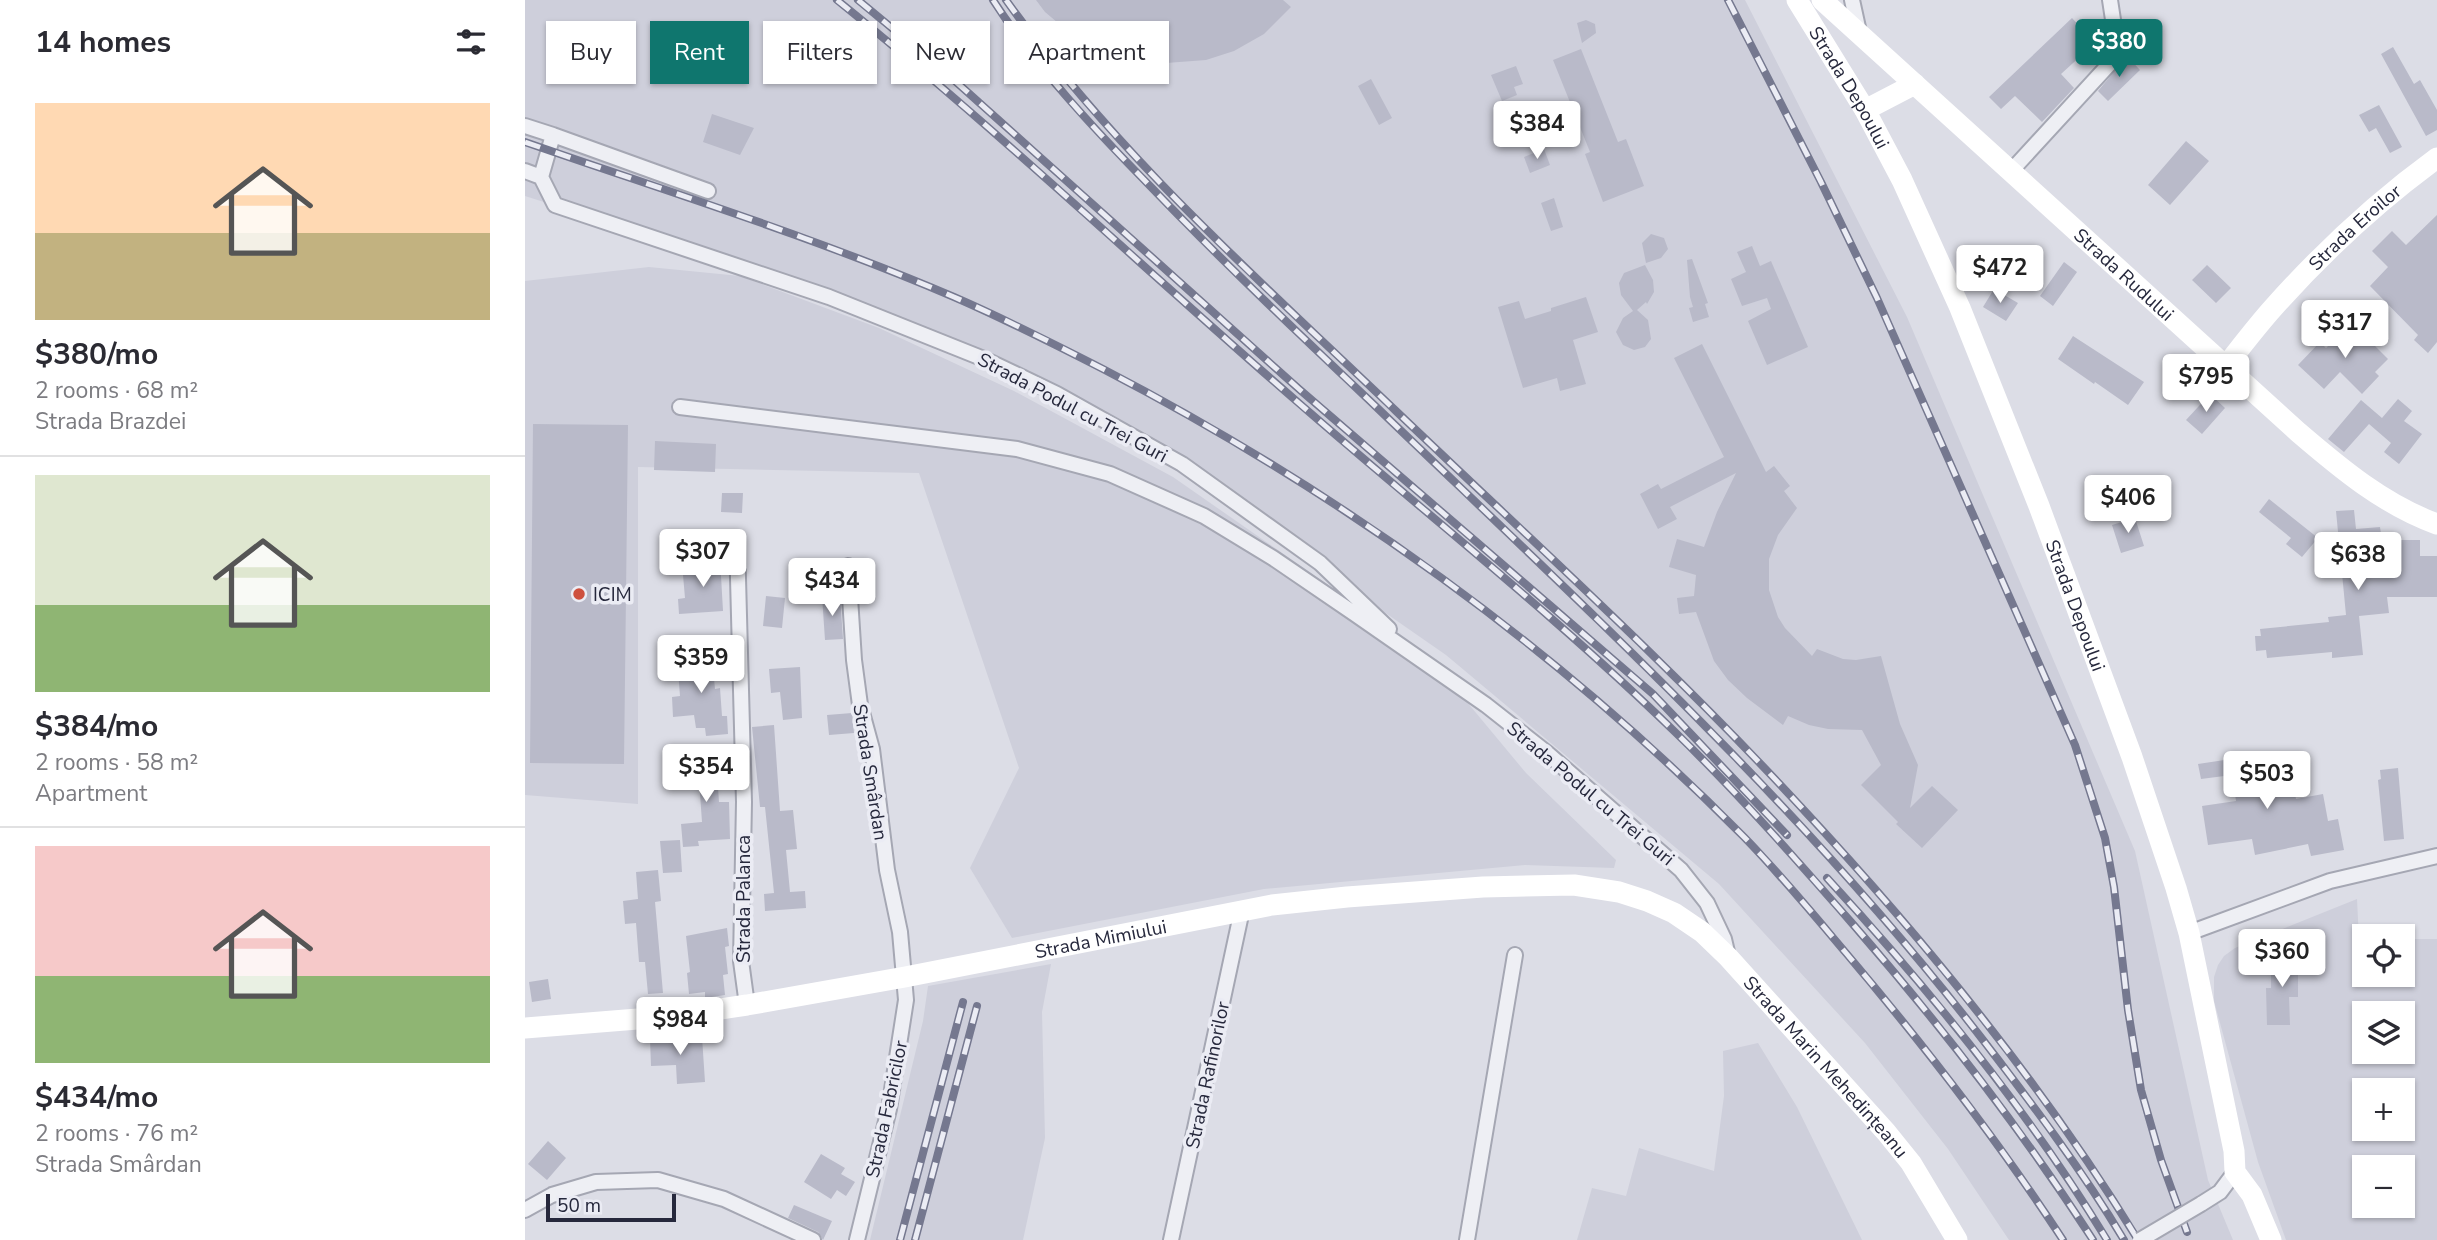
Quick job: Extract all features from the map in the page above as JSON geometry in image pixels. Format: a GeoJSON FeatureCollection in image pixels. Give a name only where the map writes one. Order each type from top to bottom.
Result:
{"type":"FeatureCollection","features":[{"type":"Feature","properties":{"kind":"main road","name":"Strada Depoului"},"geometry":{"type":"LineString","coordinates":[[1797,0],[1865,110],[1902,180],[1955,297],[2039,506],[2136,769],[2189,933],[2234,1151],[2235,1172],[2252,1195],[2271,1240]]}},
{"type":"Feature","properties":{"kind":"main road","name":"Strada Rudului"},"geometry":{"type":"LineString","coordinates":[[1822,0],[2298,432],[2355,478],[2393,504],[2437,524]]}},
{"type":"Feature","properties":{"kind":"main road"},"geometry":{"type":"LineString","coordinates":[[1865,110],[1915,84]]}},
{"type":"Feature","properties":{"kind":"main road","name":"Strada Eroilor"},"geometry":{"type":"LineString","coordinates":[[2225,367],[2273,308],[2315,265],[2363,218],[2437,158]]}},
{"type":"Feature","properties":{"kind":"main road","name":"Strada Mimiului"},"geometry":{"type":"LineString","coordinates":[[525,1028],[675,1016],[747,1005],[905,977],[1242,910],[1347,897],[1574,885],[1619,892],[1674,913]]}},
{"type":"Feature","properties":{"kind":"main road","name":"Strada Marin Mehedințeanu"},"geometry":{"type":"LineString","coordinates":[[1674,913],[1702,932],[1728,957],[1862,1105],[1911,1163],[1957,1240]]}},
{"type":"Feature","properties":{"kind":"street"},"geometry":{"type":"LineString","coordinates":[[2012,170],[2113,59],[2117,46],[2110,0]]}},
{"type":"Feature","properties":{"kind":"street"},"geometry":{"type":"LineString","coordinates":[[1855,1],[1859,32]]}},
{"type":"Feature","properties":{"kind":"street"},"geometry":{"type":"LineString","coordinates":[[525,126],[708,191]]}},
{"type":"Feature","properties":{"kind":"street"},"geometry":{"type":"LineString","coordinates":[[525,171],[542,179],[553,135]]}},
{"type":"Feature","properties":{"kind":"street","name":"Strada Podul cu Trei Guri"},"geometry":{"type":"LineString","coordinates":[[542,179],[555,205],[829,297],[983,359],[1057,394],[1182,464],[1320,563],[1420,659]]}},
{"type":"Feature","properties":{"kind":"street","name":"Strada Podul cu Trei Guri"},"geometry":{"type":"LineString","coordinates":[[680,407],[1017,449],[1110,474],[1204,516],[1273,558],[1420,659],[1486,705],[1547,754],[1681,870],[1707,903],[1724,939],[1728,957]]}},
{"type":"Feature","properties":{"kind":"street","name":"Strada Palanca"},"geometry":{"type":"LineString","coordinates":[[737,541],[744,802],[741,961],[747,1005]]}},
{"type":"Feature","properties":{"kind":"street","name":"Strada Smârdan"},"geometry":{"type":"LineString","coordinates":[[848,566],[854,660],[860,705],[872,750],[887,870],[900,932],[905,977]]}},
{"type":"Feature","properties":{"kind":"street"},"geometry":{"type":"LineString","coordinates":[[2189,933],[2330,881],[2437,856]]}},
{"type":"Feature","properties":{"kind":"street","name":"Strada Rafinorilor"},"geometry":{"type":"LineString","coordinates":[[1171,1240],[1242,910]]}},
{"type":"Feature","properties":{"kind":"street"},"geometry":{"type":"LineString","coordinates":[[1467,1240],[1515,955]]}},
{"type":"Feature","properties":{"kind":"street","name":"Strada Fabricilor"},"geometry":{"type":"LineString","coordinates":[[856,1240],[889,1109],[901,1043],[906,1000],[905,977]]}},
{"type":"Feature","properties":{"kind":"street"},"geometry":{"type":"LineString","coordinates":[[2140,1240],[2220,1192],[2235,1172]]}},
{"type":"Feature","properties":{"kind":"street"},"geometry":{"type":"LineString","coordinates":[[525,1210],[552,1195],[596,1182],[658,1180],[724,1199],[813,1240]]}},
{"type":"Feature","properties":{"kind":"shaded area"},"geometry":{"type":"Polygon","coordinates":[[[525,0],[1745,0],[1907,317],[2135,851],[2208,1180],[2233,1240],[2009,1240],[1948,1149],[1865,1043],[1719,884],[1446,655],[1177,468],[984,359],[770,274],[525,196],[525,0]]]}},
{"type":"Feature","properties":{"kind":"shaded area"},"geometry":{"type":"Polygon","coordinates":[[[649,267],[740,276],[879,328],[1014,391],[1173,477],[1427,654],[1526,773],[1616,860],[1614,868],[1525,865],[1264,889],[1012,938],[970,868],[1019,768],[919,473],[638,467],[638,804],[525,795],[525,281],[649,267]]]}},
{"type":"Feature","properties":{"kind":"shaded area"},"geometry":{"type":"Polygon","coordinates":[[[2357,899],[2358,924],[2352,924],[2352,987],[2415,987],[2415,939],[2437,939],[2437,1240],[2286,1240],[2258,1162],[2214,1001],[2214,977],[2224,956],[2235,948],[2357,899]]]}},
{"type":"Feature","properties":{"kind":"shaded area"},"geometry":{"type":"Polygon","coordinates":[[[1051,964],[1042,1012],[1045,1138],[1023,1240],[870,1240],[923,1021],[928,986],[1051,964]]]}},
{"type":"Feature","properties":{"kind":"shaded area"},"geometry":{"type":"Polygon","coordinates":[[[1758,1043],[1797,1107],[1862,1240],[1577,1240],[1592,1188],[1626,1196],[1639,1148],[1714,1171],[1724,1096],[1723,1051],[1758,1043]]]}},
{"type":"Feature","properties":{"kind":"building"},"geometry":{"type":"Polygon","coordinates":[[[1036,0],[1283,0],[1291,7],[1264,34],[1234,51],[1206,60],[1169,63],[1169,21],[1056,21],[1036,0]]]}},
{"type":"Feature","properties":{"kind":"building"},"geometry":{"type":"Polygon","coordinates":[[[2072,18],[2095,43],[2061,74],[2074,88],[2042,122],[2015,96],[2001,109],[1989,97],[2072,18]]]}},
{"type":"Feature","properties":{"kind":"building"},"geometry":{"type":"Polygon","coordinates":[[[1586,20],[1595,24],[1596,33],[1582,43],[1577,23],[1586,20]]]}},
{"type":"Feature","properties":{"kind":"building"},"geometry":{"type":"Polygon","coordinates":[[[2393,47],[2414,84],[2420,80],[2437,110],[2437,130],[2426,136],[2381,54],[2393,47]]]}},
{"type":"Feature","properties":{"kind":"building"},"geometry":{"type":"Polygon","coordinates":[[[1581,49],[1618,142],[1626,139],[1644,186],[1603,202],[1585,154],[1590,152],[1553,60],[1581,49]]]}},
{"type":"Feature","properties":{"kind":"building"},"geometry":{"type":"Polygon","coordinates":[[[2127,56],[2140,70],[2108,101],[2098,91],[2127,56]]]}},
{"type":"Feature","properties":{"kind":"building"},"geometry":{"type":"Polygon","coordinates":[[[1516,66],[1523,84],[1514,87],[1517,95],[1502,101],[1491,75],[1516,66]]]}},
{"type":"Feature","properties":{"kind":"building"},"geometry":{"type":"Polygon","coordinates":[[[1371,79],[1392,118],[1379,125],[1358,86],[1371,79]]]}},
{"type":"Feature","properties":{"kind":"building"},"geometry":{"type":"Polygon","coordinates":[[[2379,105],[2402,147],[2390,153],[2376,128],[2369,132],[2359,115],[2379,105]]]}},
{"type":"Feature","properties":{"kind":"building"},"geometry":{"type":"Polygon","coordinates":[[[712,114],[754,128],[740,155],[703,142],[712,114]]]}},
{"type":"Feature","properties":{"kind":"building"},"geometry":{"type":"Polygon","coordinates":[[[2186,141],[2209,161],[2170,205],[2148,185],[2186,141]]]}},
{"type":"Feature","properties":{"kind":"building"},"geometry":{"type":"Polygon","coordinates":[[[1544,149],[1550,165],[1530,173],[1524,157],[1544,149]]]}},
{"type":"Feature","properties":{"kind":"building"},"geometry":{"type":"Polygon","coordinates":[[[1554,198],[1563,227],[1551,231],[1541,203],[1554,198]]]}},
{"type":"Feature","properties":{"kind":"building"},"geometry":{"type":"Polygon","coordinates":[[[2437,215],[2437,342],[2428,353],[2414,340],[2418,335],[2370,286],[2388,267],[2372,251],[2392,231],[2406,245],[2437,215]]]}},
{"type":"Feature","properties":{"kind":"building"},"geometry":{"type":"Polygon","coordinates":[[[1651,234],[1664,238],[1668,249],[1661,258],[1646,263],[1642,243],[1651,234]]]}},
{"type":"Feature","properties":{"kind":"building"},"geometry":{"type":"Polygon","coordinates":[[[1752,246],[1760,266],[1771,261],[1808,347],[1767,365],[1748,321],[1771,309],[1767,298],[1742,306],[1731,279],[1746,272],[1737,252],[1752,246]]]}},
{"type":"Feature","properties":{"kind":"building"},"geometry":{"type":"Polygon","coordinates":[[[1692,259],[1708,303],[1705,304],[1709,317],[1693,322],[1689,308],[1693,307],[1687,260],[1692,259]]]}},
{"type":"Feature","properties":{"kind":"building"},"geometry":{"type":"Polygon","coordinates":[[[2064,262],[2077,272],[2053,306],[2040,296],[2064,262]]]}},
{"type":"Feature","properties":{"kind":"building"},"geometry":{"type":"Polygon","coordinates":[[[1645,265],[1653,280],[1654,292],[1647,304],[1646,302],[1637,310],[1648,320],[1651,339],[1645,347],[1634,350],[1623,345],[1616,332],[1623,318],[1633,311],[1621,295],[1619,283],[1624,273],[1645,265]]]}},
{"type":"Feature","properties":{"kind":"building"},"geometry":{"type":"Polygon","coordinates":[[[2207,265],[2231,288],[2216,303],[2192,280],[2207,265]]]}},
{"type":"Feature","properties":{"kind":"building"},"geometry":{"type":"Polygon","coordinates":[[[1994,289],[2018,303],[2006,321],[1983,307],[1994,289]]]}},
{"type":"Feature","properties":{"kind":"building"},"geometry":{"type":"Polygon","coordinates":[[[1586,297],[1598,332],[1573,340],[1586,384],[1560,391],[1557,378],[1523,388],[1498,307],[1519,301],[1525,319],[1586,297]]]}},
{"type":"Feature","properties":{"kind":"building"},"geometry":{"type":"Polygon","coordinates":[[[2352,323],[2388,359],[2375,372],[2379,376],[2362,394],[2340,372],[2324,389],[2298,365],[2320,342],[2326,348],[2352,323]]]}},
{"type":"Feature","properties":{"kind":"building"},"geometry":{"type":"Polygon","coordinates":[[[2073,336],[2144,382],[2128,405],[2058,359],[2073,336]]]}},
{"type":"Feature","properties":{"kind":"building"},"geometry":{"type":"Polygon","coordinates":[[[1702,344],[1766,472],[1774,466],[1790,486],[1784,491],[1797,508],[1778,535],[1769,559],[1769,590],[1778,617],[1812,656],[1817,649],[1843,659],[1881,656],[1900,724],[1918,765],[1910,808],[1932,786],[1958,810],[1922,848],[1861,785],[1881,765],[1862,730],[1828,729],[1788,716],[1783,725],[1728,680],[1714,661],[1696,612],[1679,614],[1677,598],[1694,596],[1696,575],[1669,567],[1677,539],[1704,547],[1736,473],[1670,507],[1677,519],[1658,529],[1640,494],[1658,484],[1661,489],[1724,457],[1674,358],[1702,344]]]}},
{"type":"Feature","properties":{"kind":"building"},"geometry":{"type":"Polygon","coordinates":[[[2210,394],[2225,408],[2202,434],[2186,420],[2210,394]]]}},
{"type":"Feature","properties":{"kind":"building"},"geometry":{"type":"Polygon","coordinates":[[[2398,399],[2412,411],[2404,421],[2422,434],[2399,464],[2384,452],[2391,443],[2369,424],[2344,452],[2328,439],[2361,400],[2382,418],[2398,399]]]}},
{"type":"Feature","properties":{"kind":"building","name":"ICIM"},"geometry":{"type":"Polygon","coordinates":[[[533,424],[628,425],[624,764],[530,763],[533,424]]]}},
{"type":"Feature","properties":{"kind":"building"},"geometry":{"type":"Polygon","coordinates":[[[655,441],[716,444],[715,472],[654,470],[655,441]]]}},
{"type":"Feature","properties":{"kind":"building"},"geometry":{"type":"Polygon","coordinates":[[[722,493],[743,493],[742,513],[721,512],[722,493]]]}},
{"type":"Feature","properties":{"kind":"building"},"geometry":{"type":"Polygon","coordinates":[[[2269,499],[2318,538],[2302,557],[2286,544],[2291,538],[2259,512],[2269,499]]]}},
{"type":"Feature","properties":{"kind":"building"},"geometry":{"type":"Polygon","coordinates":[[[2354,510],[2356,529],[2380,527],[2382,540],[2420,540],[2420,556],[2437,556],[2437,597],[2387,597],[2389,613],[2359,616],[2363,655],[2332,658],[2332,652],[2267,658],[2266,650],[2256,651],[2255,636],[2261,636],[2260,629],[2329,622],[2328,617],[2346,615],[2336,511],[2354,510]]]}},
{"type":"Feature","properties":{"kind":"building"},"geometry":{"type":"Polygon","coordinates":[[[2135,518],[2144,546],[2121,553],[2112,525],[2135,518]]]}},
{"type":"Feature","properties":{"kind":"building"},"geometry":{"type":"Polygon","coordinates":[[[720,558],[723,611],[679,614],[678,599],[685,598],[683,575],[699,573],[699,559],[720,558]]]}},
{"type":"Feature","properties":{"kind":"building"},"geometry":{"type":"Polygon","coordinates":[[[840,595],[843,639],[825,640],[822,596],[840,595]]]}},
{"type":"Feature","properties":{"kind":"building"},"geometry":{"type":"Polygon","coordinates":[[[766,596],[785,598],[782,628],[763,626],[766,596]]]}},
{"type":"Feature","properties":{"kind":"building"},"geometry":{"type":"Polygon","coordinates":[[[711,647],[715,689],[720,688],[722,716],[727,716],[728,734],[706,736],[705,728],[696,728],[694,715],[673,717],[672,697],[680,696],[678,670],[694,668],[692,649],[711,647]]]}},
{"type":"Feature","properties":{"kind":"building"},"geometry":{"type":"Polygon","coordinates":[[[800,667],[802,718],[783,720],[780,692],[771,693],[769,669],[800,667]]]}},
{"type":"Feature","properties":{"kind":"building"},"geometry":{"type":"Polygon","coordinates":[[[852,713],[854,733],[829,735],[827,715],[852,713]]]}},
{"type":"Feature","properties":{"kind":"building"},"geometry":{"type":"Polygon","coordinates":[[[774,725],[780,811],[793,810],[797,849],[786,850],[790,892],[805,891],[806,908],[765,911],[764,894],[774,893],[765,807],[760,807],[752,727],[774,725]]]}},
{"type":"Feature","properties":{"kind":"building"},"geometry":{"type":"Polygon","coordinates":[[[2271,753],[2275,786],[2293,783],[2296,799],[2323,794],[2328,821],[2338,819],[2344,850],[2311,856],[2308,844],[2255,855],[2252,839],[2208,845],[2202,806],[2236,801],[2232,775],[2201,779],[2198,764],[2271,753]]]}},
{"type":"Feature","properties":{"kind":"building"},"geometry":{"type":"Polygon","coordinates":[[[716,757],[719,802],[729,802],[730,839],[698,841],[699,846],[683,847],[681,824],[702,822],[699,780],[682,781],[680,760],[716,757]]]}},
{"type":"Feature","properties":{"kind":"building"},"geometry":{"type":"Polygon","coordinates":[[[2398,768],[2404,839],[2384,841],[2378,780],[2381,779],[2380,770],[2398,768]]]}},
{"type":"Feature","properties":{"kind":"building"},"geometry":{"type":"Polygon","coordinates":[[[680,840],[682,872],[663,873],[660,841],[680,840]]]}},
{"type":"Feature","properties":{"kind":"building"},"geometry":{"type":"Polygon","coordinates":[[[658,870],[661,901],[655,902],[663,993],[648,994],[645,962],[639,962],[636,923],[625,924],[623,901],[638,899],[636,872],[658,870]]]}},
{"type":"Feature","properties":{"kind":"building"},"geometry":{"type":"Polygon","coordinates":[[[727,928],[729,946],[725,947],[728,974],[723,975],[725,995],[705,998],[705,992],[689,994],[687,973],[690,972],[686,936],[727,928]]]}},
{"type":"Feature","properties":{"kind":"building"},"geometry":{"type":"Polygon","coordinates":[[[2298,955],[2298,997],[2289,997],[2290,1025],[2267,1025],[2266,988],[2271,988],[2271,956],[2298,955]]]}},
{"type":"Feature","properties":{"kind":"building"},"geometry":{"type":"Polygon","coordinates":[[[548,979],[551,999],[532,1002],[529,982],[548,979]]]}},
{"type":"Feature","properties":{"kind":"building"},"geometry":{"type":"Polygon","coordinates":[[[702,1037],[705,1082],[677,1084],[676,1065],[651,1066],[650,1039],[702,1037]]]}},
{"type":"Feature","properties":{"kind":"building"},"geometry":{"type":"Polygon","coordinates":[[[548,1141],[566,1158],[547,1180],[528,1164],[548,1141]]]}},
{"type":"Feature","properties":{"kind":"building"},"geometry":{"type":"Polygon","coordinates":[[[821,1154],[845,1168],[841,1174],[855,1182],[846,1196],[837,1190],[831,1199],[804,1182],[821,1154]]]}},
{"type":"Feature","properties":{"kind":"building"},"geometry":{"type":"Polygon","coordinates":[[[794,1205],[832,1221],[823,1240],[818,1232],[788,1218],[794,1205]]]}},
{"type":"Feature","properties":{"kind":"railway"},"geometry":{"type":"LineString","coordinates":[[837,0],[1010,146],[1293,398],[1582,646],[1698,755],[1787,849],[1916,998],[2008,1116],[2093,1240]]}},
{"type":"Feature","properties":{"kind":"railway"},"geometry":{"type":"LineString","coordinates":[[858,0],[945,72],[1299,389],[1653,694],[1787,835]]}},
{"type":"Feature","properties":{"kind":"railway"},"geometry":{"type":"LineString","coordinates":[[993,0],[1028,50],[1067,97],[1177,214],[1688,709],[1841,870],[1913,953],[2002,1064],[2074,1163],[2124,1240]]}},
{"type":"Feature","properties":{"kind":"railway"},"geometry":{"type":"LineString","coordinates":[[1006,0],[1094,111],[1191,214],[1652,655],[1752,755],[1847,857],[1937,961],[2023,1071],[2102,1183],[2138,1240]]}},
{"type":"Feature","properties":{"kind":"railway"},"geometry":{"type":"LineString","coordinates":[[1728,0],[1877,298],[2075,745],[2105,838],[2141,1090],[2161,1160],[2187,1232]]}},
{"type":"Feature","properties":{"kind":"railway"},"geometry":{"type":"LineString","coordinates":[[525,142],[848,255],[1011,323],[1190,416],[1360,521],[1441,578],[1521,638],[1598,701],[1744,837],[1904,1022],[1986,1129],[2063,1240]]}},
{"type":"Feature","properties":{"kind":"railway"},"geometry":{"type":"LineString","coordinates":[[1827,878],[1976,1052],[2044,1144],[2107,1240]]}},
{"type":"Feature","properties":{"kind":"railway"},"geometry":{"type":"LineString","coordinates":[[900,1240],[963,1002]]}},
{"type":"Feature","properties":{"kind":"railway"},"geometry":{"type":"LineString","coordinates":[[915,1240],[977,1006]]}},
{"type":"Feature","properties":{"kind":"place","name":"ICIM"},"geometry":{"type":"Point","coordinates":[579,594]}}]}
